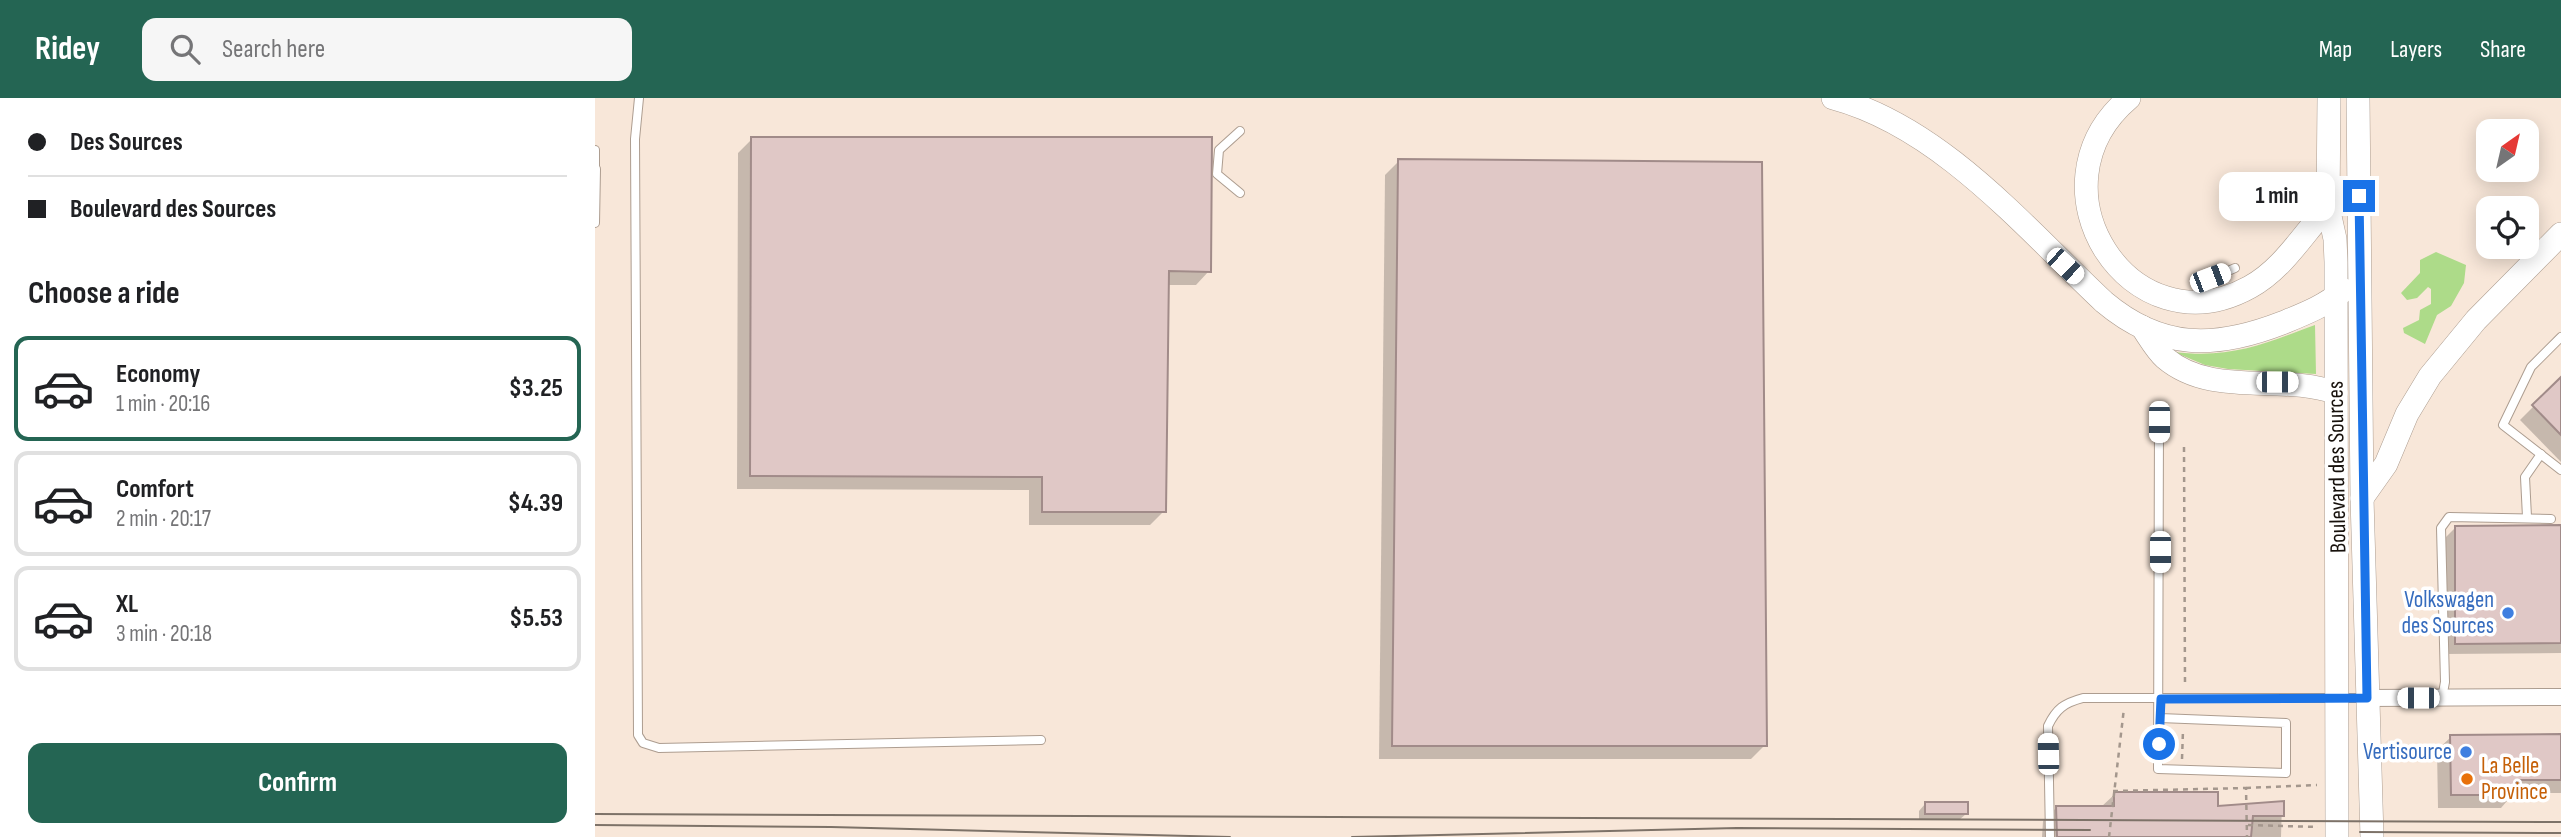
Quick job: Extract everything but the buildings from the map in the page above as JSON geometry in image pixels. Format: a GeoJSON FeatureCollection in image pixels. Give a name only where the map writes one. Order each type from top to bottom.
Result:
{"type":"FeatureCollection","features":[{"type":"Feature","properties":{"kind":"main road"},"geometry":{"type":"LineString","coordinates":[[1833,98],[1876,112],[1928,142],[2103,302],[2142,327],[2181,340],[2232,340],[2310,312],[2335,298],[2360,277]]}},
{"type":"Feature","properties":{"kind":"main road"},"geometry":{"type":"LineString","coordinates":[[2129,98],[2106,122],[2091,152],[2085,183],[2092,230],[2110,259],[2135,282],[2163,296],[2193,300],[2223,299],[2263,279],[2283,261],[2328,207]]}},
{"type":"Feature","properties":{"kind":"main road","name":"Boulevard des Sources"},"geometry":{"type":"LineString","coordinates":[[2327,832],[2338,698],[2335,239],[2328,207],[2329,107]]}},
{"type":"Feature","properties":{"kind":"main road","name":"Boulevard des Sources"},"geometry":{"type":"LineString","coordinates":[[2358,107],[2362,498],[2372,837]]}},
{"type":"Feature","properties":{"kind":"main road"},"geometry":{"type":"LineString","coordinates":[[2362,498],[2386,464],[2407,414],[2430,376],[2476,320],[2561,234]]}},
{"type":"Feature","properties":{"kind":"main road"},"geometry":{"type":"LineString","coordinates":[[2142,327],[2164,357],[2197,373],[2235,382],[2305,383],[2336,393]]}},
{"type":"Feature","properties":{"kind":"street"},"geometry":{"type":"LineString","coordinates":[[2367,698],[2561,697]]}},
{"type":"Feature","properties":{"kind":"lane"},"geometry":{"type":"LineString","coordinates":[[639,98],[635,139],[638,735],[643,743],[659,748],[1041,740]]}},
{"type":"Feature","properties":{"kind":"lane"},"geometry":{"type":"LineString","coordinates":[[1240,131],[1219,150],[1217,174],[1240,193]]}},
{"type":"Feature","properties":{"kind":"lane"},"geometry":{"type":"LineString","coordinates":[[595,150],[595,223]]}},
{"type":"Feature","properties":{"kind":"lane"},"geometry":{"type":"LineString","coordinates":[[2193,300],[2203,282],[2235,268]]}},
{"type":"Feature","properties":{"kind":"lane"},"geometry":{"type":"LineString","coordinates":[[2561,337],[2531,367],[2503,425],[2561,470]]}},
{"type":"Feature","properties":{"kind":"lane"},"geometry":{"type":"LineString","coordinates":[[2159,422],[2161,699],[2160,718],[2158,769],[2286,773],[2286,723],[2160,718]]}},
{"type":"Feature","properties":{"kind":"lane"},"geometry":{"type":"LineString","coordinates":[[2527,517],[2525,477],[2541,454]]}},
{"type":"Feature","properties":{"kind":"lane"},"geometry":{"type":"LineString","coordinates":[[2442,698],[2445,682],[2441,528],[2449,517],[2551,519]]}},
{"type":"Feature","properties":{"kind":"lane"},"geometry":{"type":"LineString","coordinates":[[2050,837],[2048,726],[2054,713],[2066,702],[2083,698],[2367,698]]}},
{"type":"Feature","properties":{"kind":"path"},"geometry":{"type":"LineString","coordinates":[[2184,447],[2185,699]]}},
{"type":"Feature","properties":{"kind":"path"},"geometry":{"type":"LineString","coordinates":[[2109,837],[2124,708]]}},
{"type":"Feature","properties":{"kind":"path"},"geometry":{"type":"LineString","coordinates":[[2182,790],[2183,717]]}},
{"type":"Feature","properties":{"kind":"path"},"geometry":{"type":"LineString","coordinates":[[2113,791],[2317,785]]}},
{"type":"Feature","properties":{"kind":"path"},"geometry":{"type":"LineString","coordinates":[[2246,788],[2247,837]]}},
{"type":"Feature","properties":{"kind":"path"},"geometry":{"type":"LineString","coordinates":[[2247,825],[2327,832]]}},
{"type":"Feature","properties":{"kind":"green space"},"geometry":{"type":"Polygon","coordinates":[[[2436,252],[2466,265],[2464,283],[2451,306],[2437,315],[2425,344],[2404,333],[2403,328],[2419,320],[2420,310],[2431,304],[2431,289],[2428,287],[2417,298],[2407,300],[2401,293],[2420,273],[2420,260],[2436,252]]]}},
{"type":"Feature","properties":{"kind":"green space"},"geometry":{"type":"Polygon","coordinates":[[[2315,325],[2316,374],[2228,369],[2205,365],[2174,352],[2230,352],[2263,344],[2315,325]]]}},
{"type":"Feature","properties":{"kind":"tram line"},"geometry":{"type":"LineString","coordinates":[[595,814],[2561,822]]}},
{"type":"Feature","properties":{"kind":"tram line"},"geometry":{"type":"LineString","coordinates":[[595,825],[831,827],[1230,837]]}},
{"type":"Feature","properties":{"kind":"tram line"},"geometry":{"type":"LineString","coordinates":[[1352,837],[1737,828],[2090,830]]}},
{"type":"Feature","properties":{"kind":"tram line"},"geometry":{"type":"LineString","coordinates":[[2360,832],[2561,833]]}},
{"type":"Feature","properties":{"kind":"place","name":"Volkswagen des Sources"},"geometry":{"type":"Point","coordinates":[2508,613]}},
{"type":"Feature","properties":{"kind":"place","name":"Vertisource"},"geometry":{"type":"Point","coordinates":[2466,752]}},
{"type":"Feature","properties":{"kind":"place","name":"La Belle Province"},"geometry":{"type":"Point","coordinates":[2467,779]}},
{"type":"Feature","properties":{"kind":"route"},"geometry":{"type":"LineString","coordinates":[[2159,744],[2161,699],[2367,698],[2359,196]]}}]}
